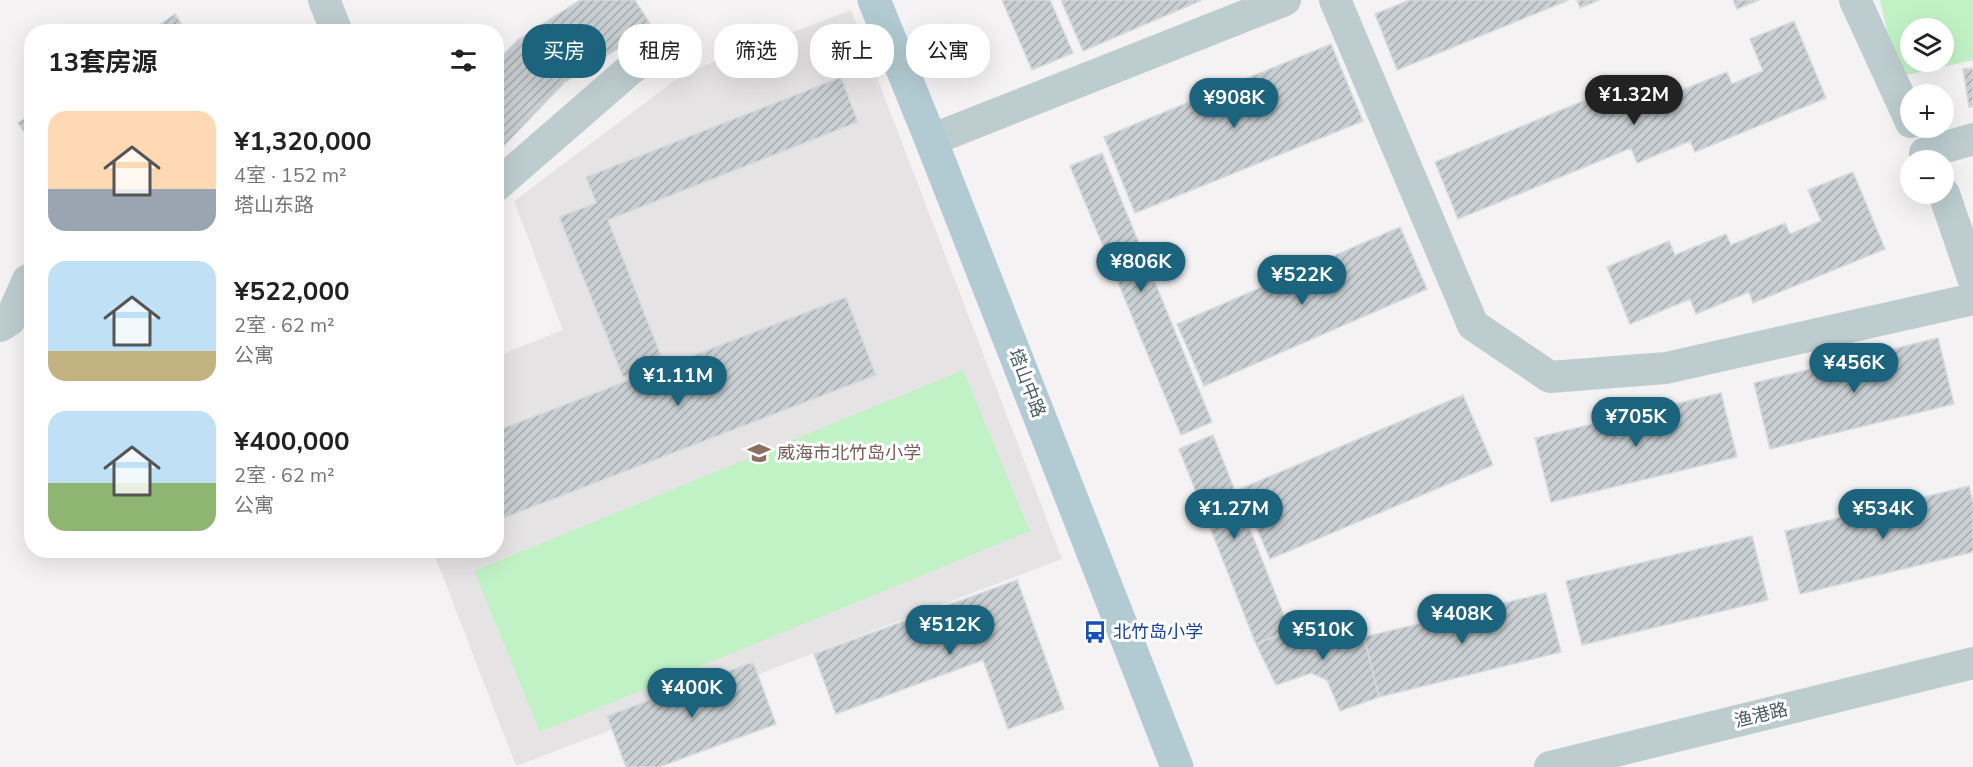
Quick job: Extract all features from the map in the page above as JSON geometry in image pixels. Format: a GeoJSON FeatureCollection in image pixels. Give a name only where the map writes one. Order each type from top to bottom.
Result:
{"type":"FeatureCollection","features":[{"type":"Feature","properties":{"kind":"main road","name":"塔山中路"},"geometry":{"type":"LineString","coordinates":[[874,0],[1177,767]]}},
{"type":"Feature","properties":{"kind":"street"},"geometry":{"type":"LineString","coordinates":[[324,0],[334,24]]}},
{"type":"Feature","properties":{"kind":"street"},"geometry":{"type":"LineString","coordinates":[[931,140],[1284,0]]}},
{"type":"Feature","properties":{"kind":"street"},"geometry":{"type":"LineString","coordinates":[[1335,0],[1473,325],[1551,376],[1666,368],[1973,299]]}},
{"type":"Feature","properties":{"kind":"street"},"geometry":{"type":"LineString","coordinates":[[1855,0],[1900,98]]}},
{"type":"Feature","properties":{"kind":"street"},"geometry":{"type":"LineString","coordinates":[[504,179],[620,78]]}},
{"type":"Feature","properties":{"kind":"street"},"geometry":{"type":"LineString","coordinates":[[1922,147],[1973,139]]}},
{"type":"Feature","properties":{"kind":"street"},"geometry":{"type":"LineString","coordinates":[[1947,204],[1973,278]]}},
{"type":"Feature","properties":{"kind":"street"},"geometry":{"type":"LineString","coordinates":[[0,326],[10,320],[24,289]]}},
{"type":"Feature","properties":{"kind":"street","name":"渔港路"},"geometry":{"type":"LineString","coordinates":[[1550,767],[1973,663]]}},
{"type":"Feature","properties":{"kind":"shaded area","name":"威海市北竹岛小学"},"geometry":{"type":"Polygon","coordinates":[[[851,10],[856,24],[814,24],[851,10]]]}},
{"type":"Feature","properties":{"kind":"shaded area","name":"威海市北竹岛小学"},"geometry":{"type":"Polygon","coordinates":[[[810,26],[810,78],[877,78],[1062,559],[516,766],[436,558],[504,558],[504,353],[563,330],[514,201],[678,78],[702,78],[702,67],[714,62],[714,78],[798,78],[798,30],[810,26]]]}},
{"type":"Feature","properties":{"kind":"green space"},"geometry":{"type":"Polygon","coordinates":[[[1880,0],[1973,0],[1973,60],[1954,64],[1954,18],[1900,18],[1900,72],[1919,72],[1897,77],[1880,0]]]}},
{"type":"Feature","properties":{"kind":"green space"},"geometry":{"type":"Polygon","coordinates":[[[963,370],[1030,531],[540,732],[474,571],[963,370]]]}},
{"type":"Feature","properties":{"kind":"building"},"geometry":{"type":"Polygon","coordinates":[[[580,0],[635,0],[650,24],[618,24],[618,48],[606,56],[606,24],[542,24],[580,0]]]}},
{"type":"Feature","properties":{"kind":"building"},"geometry":{"type":"Polygon","coordinates":[[[1002,0],[1050,0],[1073,53],[1032,70],[1002,0]]]}},
{"type":"Feature","properties":{"kind":"building"},"geometry":{"type":"Polygon","coordinates":[[[1061,0],[1202,0],[1083,51],[1061,0]]]}},
{"type":"Feature","properties":{"kind":"building"},"geometry":{"type":"Polygon","coordinates":[[[1410,0],[1569,0],[1397,70],[1375,14],[1410,0]]]}},
{"type":"Feature","properties":{"kind":"building"},"geometry":{"type":"Polygon","coordinates":[[[1577,0],[1599,0],[1580,8],[1577,0]]]}},
{"type":"Feature","properties":{"kind":"building"},"geometry":{"type":"Polygon","coordinates":[[[1733,0],[1759,0],[1737,9],[1733,0]]]}},
{"type":"Feature","properties":{"kind":"building"},"geometry":{"type":"Polygon","coordinates":[[[175,14],[182,24],[161,24],[175,14]]]}},
{"type":"Feature","properties":{"kind":"building"},"geometry":{"type":"Polygon","coordinates":[[[1794,21],[1826,98],[1695,152],[1690,141],[1637,163],[1631,148],[1458,219],[1435,162],[1610,90],[1616,104],[1668,83],[1672,94],[1727,72],[1732,84],[1763,71],[1750,39],[1794,21]]]}},
{"type":"Feature","properties":{"kind":"building"},"geometry":{"type":"Polygon","coordinates":[[[522,37],[522,78],[571,78],[504,146],[504,54],[522,37]]]}},
{"type":"Feature","properties":{"kind":"building"},"geometry":{"type":"Polygon","coordinates":[[[1331,44],[1363,121],[1135,213],[1104,137],[1331,44]]]}},
{"type":"Feature","properties":{"kind":"building"},"geometry":{"type":"Polygon","coordinates":[[[1973,68],[1973,106],[1969,107],[1963,69],[1973,68]]]}},
{"type":"Feature","properties":{"kind":"building"},"geometry":{"type":"Polygon","coordinates":[[[838,78],[841,78],[858,122],[608,220],[663,361],[623,377],[559,217],[596,203],[586,177],[838,78]]]}},
{"type":"Feature","properties":{"kind":"building"},"geometry":{"type":"Polygon","coordinates":[[[24,119],[24,132],[18,123],[24,119]]]}},
{"type":"Feature","properties":{"kind":"building"},"geometry":{"type":"Polygon","coordinates":[[[1102,153],[1212,422],[1181,435],[1070,166],[1102,153]]]}},
{"type":"Feature","properties":{"kind":"building"},"geometry":{"type":"Polygon","coordinates":[[[1853,172],[1885,249],[1753,303],[1749,292],[1696,314],[1690,299],[1630,324],[1607,267],[1669,241],[1675,255],[1726,234],[1731,245],[1785,223],[1790,234],[1821,221],[1808,190],[1853,172]]]}},
{"type":"Feature","properties":{"kind":"building"},"geometry":{"type":"Polygon","coordinates":[[[1400,227],[1427,289],[1204,386],[1177,324],[1400,227]]]}},
{"type":"Feature","properties":{"kind":"building"},"geometry":{"type":"Polygon","coordinates":[[[846,297],[876,375],[504,518],[504,428],[846,297]]]}},
{"type":"Feature","properties":{"kind":"building"},"geometry":{"type":"Polygon","coordinates":[[[1938,338],[1954,404],[1770,449],[1754,383],[1938,338]]]}},
{"type":"Feature","properties":{"kind":"building"},"geometry":{"type":"Polygon","coordinates":[[[1721,393],[1737,457],[1551,502],[1535,438],[1721,393]]]}},
{"type":"Feature","properties":{"kind":"building"},"geometry":{"type":"Polygon","coordinates":[[[1463,395],[1493,465],[1270,559],[1240,489],[1463,395]]]}},
{"type":"Feature","properties":{"kind":"building"},"geometry":{"type":"Polygon","coordinates":[[[1213,435],[1290,631],[1256,644],[1179,449],[1213,435]]]}},
{"type":"Feature","properties":{"kind":"building"},"geometry":{"type":"Polygon","coordinates":[[[1969,486],[1973,503],[1973,552],[1800,594],[1785,531],[1969,486]]]}},
{"type":"Feature","properties":{"kind":"building"},"geometry":{"type":"Polygon","coordinates":[[[1752,536],[1768,600],[1582,645],[1566,581],[1752,536]]]}},
{"type":"Feature","properties":{"kind":"building"},"geometry":{"type":"Polygon","coordinates":[[[1017,580],[1064,709],[1008,729],[983,660],[836,714],[814,654],[1017,580]]]}},
{"type":"Feature","properties":{"kind":"building"},"geometry":{"type":"Polygon","coordinates":[[[1546,593],[1561,652],[1379,697],[1364,637],[1546,593]]]}},
{"type":"Feature","properties":{"kind":"building"},"geometry":{"type":"Polygon","coordinates":[[[1313,620],[1364,637],[1379,697],[1340,711],[1327,680],[1311,673],[1276,685],[1256,644],[1313,620]]]}},
{"type":"Feature","properties":{"kind":"building"},"geometry":{"type":"Polygon","coordinates":[[[753,662],[776,724],[659,767],[626,767],[607,716],[753,662]]]}},
{"type":"Feature","properties":{"kind":"place","name":"威海市北竹岛小学"},"geometry":{"type":"Point","coordinates":[759,453]}},
{"type":"Feature","properties":{"kind":"place","name":"北竹岛小学"},"geometry":{"type":"Point","coordinates":[1095,632]}}]}
